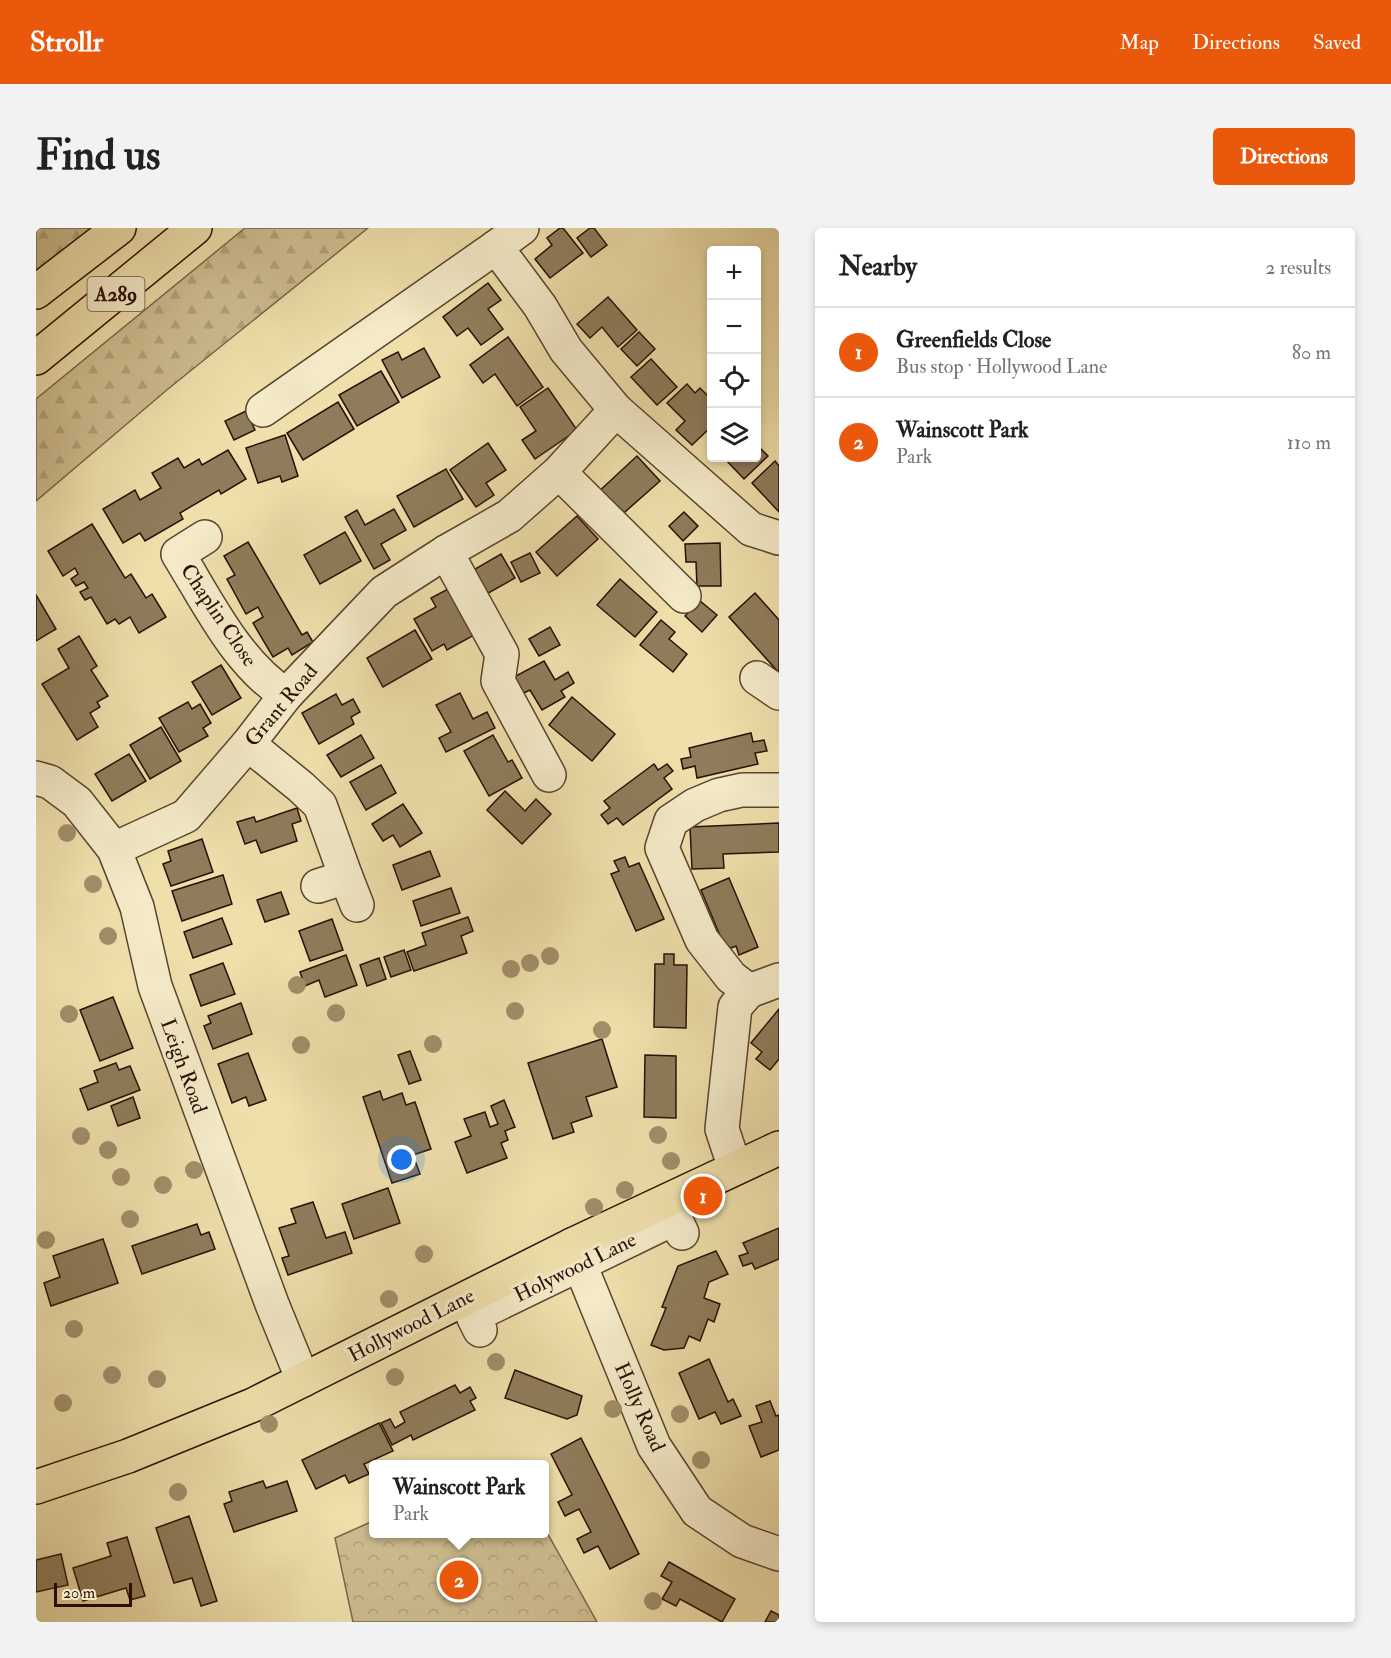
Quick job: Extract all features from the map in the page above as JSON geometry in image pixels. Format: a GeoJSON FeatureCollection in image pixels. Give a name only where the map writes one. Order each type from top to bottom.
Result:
{"type":"FeatureCollection","features":[{"type":"Feature","properties":{"kind":"main road","name":"A289"},"geometry":{"type":"LineString","coordinates":[[36,292],[119,228]]}},
{"type":"Feature","properties":{"kind":"main road","name":"A289"},"geometry":{"type":"LineString","coordinates":[[36,358],[195,228]]}},
{"type":"Feature","properties":{"kind":"main road","name":"Hollywood Lane"},"geometry":{"type":"LineString","coordinates":[[36,1487],[128,1456],[253,1405],[576,1254],[735,1168],[779,1148]]}},
{"type":"Feature","properties":{"kind":"street"},"geometry":{"type":"LineString","coordinates":[[262,410],[522,228]]}},
{"type":"Feature","properties":{"kind":"street"},"geometry":{"type":"LineString","coordinates":[[496,247],[540,306],[566,350],[616,410],[751,530],[779,538]]}},
{"type":"Feature","properties":{"kind":"street","name":"Grant Road"},"geometry":{"type":"LineString","coordinates":[[114,849],[186,816],[248,744],[286,695],[384,592],[446,552],[509,516],[559,472],[616,410]]}},
{"type":"Feature","properties":{"kind":"street"},"geometry":{"type":"LineString","coordinates":[[559,472],[684,596]]}},
{"type":"Feature","properties":{"kind":"street","name":"Chaplin Close"},"geometry":{"type":"LineString","coordinates":[[205,537],[167,561],[253,669],[286,695]]}},
{"type":"Feature","properties":{"kind":"street"},"geometry":{"type":"LineString","coordinates":[[446,552],[502,654],[498,681],[549,775]]}},
{"type":"Feature","properties":{"kind":"street"},"geometry":{"type":"LineString","coordinates":[[248,744],[320,805],[340,890]]}},
{"type":"Feature","properties":{"kind":"street","name":"Leigh Road"},"geometry":{"type":"LineString","coordinates":[[36,777],[50,782],[77,802],[114,849],[137,907],[155,986],[272,1304],[303,1380]]}},
{"type":"Feature","properties":{"kind":"street"},"geometry":{"type":"LineString","coordinates":[[749,991],[731,977],[702,940],[662,848],[671,821],[695,805],[719,795],[742,790],[779,790]]}},
{"type":"Feature","properties":{"kind":"street"},"geometry":{"type":"LineString","coordinates":[[735,1168],[722,1129],[735,1006],[749,991],[779,980]]}},
{"type":"Feature","properties":{"kind":"street","name":"Holywood Lane"},"geometry":{"type":"LineString","coordinates":[[480,1330],[473,1316],[576,1254],[675,1218],[682,1233]]}},
{"type":"Feature","properties":{"kind":"street","name":"Holly Road"},"geometry":{"type":"LineString","coordinates":[[576,1254],[654,1446],[697,1511],[742,1541],[779,1554]]}},
{"type":"Feature","properties":{"kind":"green space"},"geometry":{"type":"Polygon","coordinates":[[[36,228],[99,228],[36,278],[36,228]]]}},
{"type":"Feature","properties":{"kind":"green space"},"geometry":{"type":"Polygon","coordinates":[[[245,228],[368,228],[168,389],[36,501],[36,399],[245,228]]]}},
{"type":"Feature","properties":{"kind":"green space"},"geometry":{"type":"Polygon","coordinates":[[[369,1523],[369,1538],[549,1538],[549,1536],[597,1622],[353,1622],[335,1538],[369,1523]]]}},
{"type":"Feature","properties":{"kind":"building"},"geometry":{"type":"Polygon","coordinates":[[[563,228],[583,253],[550,278],[535,259],[552,245],[547,238],[563,228]]]}},
{"type":"Feature","properties":{"kind":"building"},"geometry":{"type":"Polygon","coordinates":[[[590,228],[594,228],[607,245],[591,257],[577,238],[590,228]]]}},
{"type":"Feature","properties":{"kind":"building"},"geometry":{"type":"Polygon","coordinates":[[[488,283],[501,300],[488,309],[503,329],[481,345],[468,328],[457,336],[443,317],[488,283]]]}},
{"type":"Feature","properties":{"kind":"building"},"geometry":{"type":"Polygon","coordinates":[[[608,297],[637,330],[618,347],[602,327],[590,338],[577,324],[608,297]]]}},
{"type":"Feature","properties":{"kind":"building"},"geometry":{"type":"Polygon","coordinates":[[[639,332],[655,349],[637,366],[621,349],[639,332]]]}},
{"type":"Feature","properties":{"kind":"building"},"geometry":{"type":"Polygon","coordinates":[[[508,337],[543,387],[517,406],[495,374],[483,383],[470,365],[508,337]]]}},
{"type":"Feature","properties":{"kind":"building"},"geometry":{"type":"Polygon","coordinates":[[[424,348],[440,377],[402,398],[382,360],[398,352],[402,360],[424,348]]]}},
{"type":"Feature","properties":{"kind":"building"},"geometry":{"type":"Polygon","coordinates":[[[651,359],[677,387],[657,405],[631,377],[651,359]]]}},
{"type":"Feature","properties":{"kind":"building"},"geometry":{"type":"Polygon","coordinates":[[[381,371],[399,402],[357,426],[339,395],[381,371]]]}},
{"type":"Feature","properties":{"kind":"building"},"geometry":{"type":"Polygon","coordinates":[[[687,384],[695,393],[700,388],[707,395],[707,431],[692,445],[676,430],[685,421],[667,403],[687,384]]]}},
{"type":"Feature","properties":{"kind":"building"},"geometry":{"type":"Polygon","coordinates":[[[548,388],[577,430],[535,459],[522,440],[536,431],[520,407],[548,388]]]}},
{"type":"Feature","properties":{"kind":"building"},"geometry":{"type":"Polygon","coordinates":[[[338,402],[354,429],[303,460],[287,433],[338,402]]]}},
{"type":"Feature","properties":{"kind":"building"},"geometry":{"type":"Polygon","coordinates":[[[246,411],[255,430],[234,440],[225,421],[246,411]]]}},
{"type":"Feature","properties":{"kind":"building"},"geometry":{"type":"Polygon","coordinates":[[[285,435],[298,476],[282,482],[280,476],[258,483],[246,448],[285,435]]]}},
{"type":"Feature","properties":{"kind":"building"},"geometry":{"type":"Polygon","coordinates":[[[488,443],[506,470],[486,483],[494,495],[476,507],[450,470],[488,443]]]}},
{"type":"Feature","properties":{"kind":"building"},"geometry":{"type":"Polygon","coordinates":[[[761,449],[768,456],[744,479],[728,462],[761,462],[761,449]]]}},
{"type":"Feature","properties":{"kind":"building"},"geometry":{"type":"Polygon","coordinates":[[[228,450],[246,479],[221,494],[219,490],[180,513],[183,519],[145,541],[140,533],[123,543],[103,509],[135,490],[140,500],[161,488],[152,473],[178,458],[184,468],[199,459],[202,465],[228,450]]]}},
{"type":"Feature","properties":{"kind":"building"},"geometry":{"type":"Polygon","coordinates":[[[637,456],[660,481],[617,519],[595,495],[637,456]]]}},
{"type":"Feature","properties":{"kind":"building"},"geometry":{"type":"Polygon","coordinates":[[[775,461],[779,466],[779,512],[752,483],[775,461]]]}},
{"type":"Feature","properties":{"kind":"building"},"geometry":{"type":"Polygon","coordinates":[[[446,469],[463,499],[414,527],[397,496],[446,469]]]}},
{"type":"Feature","properties":{"kind":"building"},"geometry":{"type":"Polygon","coordinates":[[[394,509],[406,530],[381,544],[390,560],[374,569],[345,517],[357,510],[365,525],[394,509]]]}},
{"type":"Feature","properties":{"kind":"building"},"geometry":{"type":"Polygon","coordinates":[[[684,512],[698,526],[683,541],[669,526],[684,512]]]}},
{"type":"Feature","properties":{"kind":"building"},"geometry":{"type":"Polygon","coordinates":[[[577,516],[598,539],[557,576],[536,552],[577,516]]]}},
{"type":"Feature","properties":{"kind":"building"},"geometry":{"type":"Polygon","coordinates":[[[92,524],[125,578],[131,574],[146,598],[152,594],[166,617],[139,633],[130,617],[119,624],[115,619],[107,624],[91,597],[85,600],[80,592],[88,588],[84,582],[76,586],[71,579],[78,574],[75,568],[63,576],[48,551],[92,524]]]}},
{"type":"Feature","properties":{"kind":"building"},"geometry":{"type":"Polygon","coordinates":[[[345,532],[361,561],[320,584],[304,555],[345,532]]]}},
{"type":"Feature","properties":{"kind":"building"},"geometry":{"type":"Polygon","coordinates":[[[248,542],[302,635],[307,632],[313,642],[292,655],[288,648],[273,657],[253,623],[263,617],[258,607],[246,614],[227,579],[235,575],[224,556],[248,542]]]}},
{"type":"Feature","properties":{"kind":"building"},"geometry":{"type":"Polygon","coordinates":[[[720,543],[721,586],[697,586],[696,562],[686,562],[685,544],[720,543]]]}},
{"type":"Feature","properties":{"kind":"building"},"geometry":{"type":"Polygon","coordinates":[[[530,553],[540,573],[521,582],[511,562],[530,553]]]}},
{"type":"Feature","properties":{"kind":"building"},"geometry":{"type":"Polygon","coordinates":[[[501,554],[515,578],[483,596],[470,572],[501,554]]]}},
{"type":"Feature","properties":{"kind":"building"},"geometry":{"type":"Polygon","coordinates":[[[620,579],[657,612],[635,637],[597,605],[620,579]]]}},
{"type":"Feature","properties":{"kind":"building"},"geometry":{"type":"Polygon","coordinates":[[[450,588],[476,634],[447,650],[444,644],[432,651],[414,619],[436,607],[431,598],[450,588]]]}},
{"type":"Feature","properties":{"kind":"building"},"geometry":{"type":"Polygon","coordinates":[[[755,593],[779,620],[779,673],[729,617],[755,593]]]}},
{"type":"Feature","properties":{"kind":"building"},"geometry":{"type":"Polygon","coordinates":[[[36,595],[56,629],[36,641],[36,595]]]}},
{"type":"Feature","properties":{"kind":"building"},"geometry":{"type":"Polygon","coordinates":[[[699,600],[717,615],[702,632],[685,616],[699,600]]]}},
{"type":"Feature","properties":{"kind":"building"},"geometry":{"type":"Polygon","coordinates":[[[661,620],[675,632],[669,639],[687,654],[673,672],[640,645],[661,620]]]}},
{"type":"Feature","properties":{"kind":"building"},"geometry":{"type":"Polygon","coordinates":[[[550,627],[560,645],[539,656],[529,639],[550,627]]]}},
{"type":"Feature","properties":{"kind":"building"},"geometry":{"type":"Polygon","coordinates":[[[415,630],[432,659],[383,687],[367,658],[415,630]]]}},
{"type":"Feature","properties":{"kind":"building"},"geometry":{"type":"Polygon","coordinates":[[[79,636],[97,666],[91,670],[108,696],[97,702],[100,707],[90,713],[98,727],[77,740],[42,684],[69,668],[58,649],[79,636]]]}},
{"type":"Feature","properties":{"kind":"building"},"geometry":{"type":"Polygon","coordinates":[[[544,661],[555,680],[568,672],[574,683],[561,691],[565,697],[542,710],[530,690],[524,693],[514,677],[544,661]]]}},
{"type":"Feature","properties":{"kind":"building"},"geometry":{"type":"Polygon","coordinates":[[[221,665],[241,698],[212,715],[192,682],[221,665]]]}},
{"type":"Feature","properties":{"kind":"building"},"geometry":{"type":"Polygon","coordinates":[[[460,693],[473,719],[487,712],[495,728],[446,752],[439,738],[451,732],[436,705],[460,693]]]}},
{"type":"Feature","properties":{"kind":"building"},"geometry":{"type":"Polygon","coordinates":[[[336,694],[342,705],[353,699],[360,712],[351,717],[354,724],[319,744],[302,713],[336,694]]]}},
{"type":"Feature","properties":{"kind":"building"},"geometry":{"type":"Polygon","coordinates":[[[572,697],[615,734],[592,761],[549,725],[572,697]]]}},
{"type":"Feature","properties":{"kind":"building"},"geometry":{"type":"Polygon","coordinates":[[[188,702],[192,709],[200,704],[211,723],[203,728],[208,736],[179,752],[159,718],[188,702]]]}},
{"type":"Feature","properties":{"kind":"building"},"geometry":{"type":"Polygon","coordinates":[[[161,727],[181,761],[150,779],[130,745],[161,727]]]}},
{"type":"Feature","properties":{"kind":"building"},"geometry":{"type":"Polygon","coordinates":[[[751,733],[753,742],[764,740],[767,751],[755,753],[758,764],[697,778],[695,766],[683,769],[681,759],[691,757],[689,748],[751,733]]]}},
{"type":"Feature","properties":{"kind":"building"},"geometry":{"type":"Polygon","coordinates":[[[361,735],[374,758],[341,777],[327,755],[361,735]]]}},
{"type":"Feature","properties":{"kind":"building"},"geometry":{"type":"Polygon","coordinates":[[[493,735],[508,762],[512,760],[522,778],[489,796],[464,751],[493,735]]]}},
{"type":"Feature","properties":{"kind":"building"},"geometry":{"type":"Polygon","coordinates":[[[129,754],[146,781],[112,801],[95,774],[129,754]]]}},
{"type":"Feature","properties":{"kind":"building"},"geometry":{"type":"Polygon","coordinates":[[[654,764],[658,770],[667,764],[673,771],[664,778],[672,789],[623,825],[617,818],[608,824],[601,815],[610,808],[604,801],[654,764]]]}},
{"type":"Feature","properties":{"kind":"building"},"geometry":{"type":"Polygon","coordinates":[[[381,765],[396,793],[366,810],[350,782],[381,765]]]}},
{"type":"Feature","properties":{"kind":"building"},"geometry":{"type":"Polygon","coordinates":[[[505,791],[525,811],[536,799],[551,814],[522,844],[487,810],[505,791]]]}},
{"type":"Feature","properties":{"kind":"building"},"geometry":{"type":"Polygon","coordinates":[[[403,804],[422,833],[400,847],[393,835],[383,841],[372,824],[403,804]]]}},
{"type":"Feature","properties":{"kind":"building"},"geometry":{"type":"Polygon","coordinates":[[[297,808],[301,821],[292,824],[297,841],[261,853],[256,840],[245,844],[237,822],[254,817],[256,822],[297,808]]]}},
{"type":"Feature","properties":{"kind":"building"},"geometry":{"type":"Polygon","coordinates":[[[779,823],[779,852],[723,854],[724,868],[692,869],[690,827],[779,823]]]}},
{"type":"Feature","properties":{"kind":"building"},"geometry":{"type":"Polygon","coordinates":[[[202,839],[213,872],[171,886],[163,864],[171,861],[168,851],[202,839]]]}},
{"type":"Feature","properties":{"kind":"building"},"geometry":{"type":"Polygon","coordinates":[[[430,851],[440,876],[402,890],[393,865],[430,851]]]}},
{"type":"Feature","properties":{"kind":"building"},"geometry":{"type":"Polygon","coordinates":[[[625,857],[629,867],[639,863],[664,919],[636,931],[611,874],[619,871],[614,861],[625,857]]]}},
{"type":"Feature","properties":{"kind":"building"},"geometry":{"type":"Polygon","coordinates":[[[223,875],[232,904],[182,921],[172,891],[223,875]]]}},
{"type":"Feature","properties":{"kind":"building"},"geometry":{"type":"Polygon","coordinates":[[[729,878],[758,947],[739,955],[736,946],[726,950],[701,890],[729,878]]]}},
{"type":"Feature","properties":{"kind":"building"},"geometry":{"type":"Polygon","coordinates":[[[451,888],[460,913],[421,926],[413,901],[451,888]]]}},
{"type":"Feature","properties":{"kind":"building"},"geometry":{"type":"Polygon","coordinates":[[[281,892],[289,914],[265,922],[257,900],[281,892]]]}},
{"type":"Feature","properties":{"kind":"building"},"geometry":{"type":"Polygon","coordinates":[[[468,917],[473,931],[461,936],[467,953],[414,971],[407,952],[426,945],[422,933],[468,917]]]}},
{"type":"Feature","properties":{"kind":"building"},"geometry":{"type":"Polygon","coordinates":[[[222,918],[232,944],[193,958],[184,932],[222,918]]]}},
{"type":"Feature","properties":{"kind":"building"},"geometry":{"type":"Polygon","coordinates":[[[332,919],[343,950],[310,961],[299,931],[332,919]]]}},
{"type":"Feature","properties":{"kind":"building"},"geometry":{"type":"Polygon","coordinates":[[[404,950],[411,970],[391,977],[384,957],[404,950]]]}},
{"type":"Feature","properties":{"kind":"building"},"geometry":{"type":"Polygon","coordinates":[[[664,954],[674,954],[674,965],[687,965],[686,1028],[654,1027],[655,964],[664,964],[664,954]]]}},
{"type":"Feature","properties":{"kind":"building"},"geometry":{"type":"Polygon","coordinates":[[[346,955],[357,985],[325,997],[319,980],[305,986],[300,972],[346,955]]]}},
{"type":"Feature","properties":{"kind":"building"},"geometry":{"type":"Polygon","coordinates":[[[379,958],[386,979],[367,986],[360,965],[379,958]]]}},
{"type":"Feature","properties":{"kind":"building"},"geometry":{"type":"Polygon","coordinates":[[[223,963],[235,994],[201,1006],[190,975],[223,963]]]}},
{"type":"Feature","properties":{"kind":"building"},"geometry":{"type":"Polygon","coordinates":[[[113,997],[133,1048],[100,1061],[80,1010],[113,997]]]}},
{"type":"Feature","properties":{"kind":"building"},"geometry":{"type":"Polygon","coordinates":[[[241,1003],[252,1034],[213,1049],[204,1026],[211,1023],[208,1016],[241,1003]]]}},
{"type":"Feature","properties":{"kind":"building"},"geometry":{"type":"Polygon","coordinates":[[[779,1009],[779,1059],[770,1070],[756,1059],[762,1052],[751,1043],[779,1009]]]}},
{"type":"Feature","properties":{"kind":"building"},"geometry":{"type":"Polygon","coordinates":[[[602,1039],[617,1087],[586,1097],[592,1116],[571,1123],[574,1132],[553,1139],[528,1063],[602,1039]]]}},
{"type":"Feature","properties":{"kind":"building"},"geometry":{"type":"Polygon","coordinates":[[[410,1051],[421,1080],[409,1084],[398,1055],[410,1051]]]}},
{"type":"Feature","properties":{"kind":"building"},"geometry":{"type":"Polygon","coordinates":[[[248,1053],[266,1100],[249,1106],[246,1097],[232,1103],[218,1064],[248,1053]]]}},
{"type":"Feature","properties":{"kind":"building"},"geometry":{"type":"Polygon","coordinates":[[[645,1055],[676,1056],[676,1118],[644,1117],[645,1055]]]}},
{"type":"Feature","properties":{"kind":"building"},"geometry":{"type":"Polygon","coordinates":[[[116,1063],[119,1070],[130,1066],[140,1090],[88,1110],[80,1089],[98,1082],[94,1071],[116,1063]]]}},
{"type":"Feature","properties":{"kind":"building"},"geometry":{"type":"Polygon","coordinates":[[[380,1091],[383,1100],[402,1093],[406,1105],[415,1102],[431,1149],[413,1155],[420,1174],[392,1183],[363,1097],[380,1091]]]}},
{"type":"Feature","properties":{"kind":"building"},"geometry":{"type":"Polygon","coordinates":[[[133,1097],[140,1118],[118,1126],[111,1106],[133,1097]]]}},
{"type":"Feature","properties":{"kind":"building"},"geometry":{"type":"Polygon","coordinates":[[[504,1100],[515,1127],[505,1131],[508,1140],[501,1143],[507,1158],[467,1173],[455,1142],[471,1136],[464,1119],[485,1112],[490,1127],[498,1124],[491,1106],[504,1100]]]}},
{"type":"Feature","properties":{"kind":"building"},"geometry":{"type":"Polygon","coordinates":[[[388,1188],[400,1223],[354,1239],[342,1204],[388,1188]]]}},
{"type":"Feature","properties":{"kind":"building"},"geometry":{"type":"Polygon","coordinates":[[[313,1202],[326,1238],[345,1232],[352,1253],[288,1275],[282,1258],[289,1256],[279,1228],[296,1223],[291,1209],[313,1202]]]}},
{"type":"Feature","properties":{"kind":"building"},"geometry":{"type":"Polygon","coordinates":[[[197,1224],[201,1235],[209,1232],[215,1249],[142,1274],[132,1246],[197,1224]]]}},
{"type":"Feature","properties":{"kind":"building"},"geometry":{"type":"Polygon","coordinates":[[[779,1228],[779,1259],[755,1269],[752,1263],[743,1266],[739,1256],[748,1253],[743,1243],[779,1228]]]}},
{"type":"Feature","properties":{"kind":"building"},"geometry":{"type":"Polygon","coordinates":[[[103,1239],[118,1283],[51,1306],[44,1283],[60,1277],[53,1256],[103,1239]]]}},
{"type":"Feature","properties":{"kind":"building"},"geometry":{"type":"Polygon","coordinates":[[[716,1251],[728,1274],[709,1282],[704,1298],[720,1304],[714,1322],[708,1319],[700,1341],[689,1336],[684,1348],[664,1350],[651,1345],[666,1308],[662,1307],[678,1266],[716,1251]]]}},
{"type":"Feature","properties":{"kind":"building"},"geometry":{"type":"Polygon","coordinates":[[[709,1359],[728,1402],[733,1399],[741,1416],[721,1424],[715,1412],[699,1419],[679,1373],[709,1359]]]}},
{"type":"Feature","properties":{"kind":"building"},"geometry":{"type":"Polygon","coordinates":[[[515,1370],[582,1396],[577,1415],[567,1419],[505,1398],[515,1370]]]}},
{"type":"Feature","properties":{"kind":"building"},"geometry":{"type":"Polygon","coordinates":[[[455,1385],[460,1393],[470,1387],[476,1398],[470,1401],[475,1410],[413,1440],[411,1435],[392,1445],[381,1423],[390,1419],[395,1428],[405,1422],[400,1412],[455,1385]]]}},
{"type":"Feature","properties":{"kind":"building"},"geometry":{"type":"Polygon","coordinates":[[[770,1401],[776,1416],[779,1415],[779,1450],[761,1457],[749,1426],[762,1422],[756,1406],[770,1401]]]}},
{"type":"Feature","properties":{"kind":"building"},"geometry":{"type":"Polygon","coordinates":[[[379,1423],[393,1451],[364,1464],[369,1474],[349,1483],[345,1475],[316,1489],[302,1460],[379,1423]]]}},
{"type":"Feature","properties":{"kind":"building"},"geometry":{"type":"Polygon","coordinates":[[[581,1438],[639,1554],[610,1569],[598,1546],[584,1553],[577,1539],[591,1532],[579,1509],[565,1516],[558,1502],[572,1495],[551,1454],[581,1438]]]}},
{"type":"Feature","properties":{"kind":"building"},"geometry":{"type":"Polygon","coordinates":[[[263,1481],[266,1488],[287,1481],[297,1511],[234,1532],[224,1504],[232,1501],[229,1492],[263,1481]]]}},
{"type":"Feature","properties":{"kind":"building"},"geometry":{"type":"Polygon","coordinates":[[[189,1516],[217,1601],[201,1606],[192,1578],[174,1583],[156,1528],[189,1516]]]}},
{"type":"Feature","properties":{"kind":"building"},"geometry":{"type":"Polygon","coordinates":[[[127,1537],[145,1596],[130,1600],[126,1588],[83,1601],[73,1568],[111,1556],[107,1543],[127,1537]]]}},
{"type":"Feature","properties":{"kind":"building"},"geometry":{"type":"Polygon","coordinates":[[[61,1554],[68,1585],[36,1592],[36,1560],[61,1554]]]}},
{"type":"Feature","properties":{"kind":"building"},"geometry":{"type":"Polygon","coordinates":[[[669,1562],[735,1599],[722,1622],[680,1599],[676,1606],[662,1599],[672,1582],[661,1576],[669,1562]]]}},
{"type":"Feature","properties":{"kind":"building"},"geometry":{"type":"Polygon","coordinates":[[[771,1611],[779,1615],[779,1622],[765,1622],[771,1611]]]}},
{"type":"Feature","properties":{"kind":"place","name":"Greenfields Close"},"geometry":{"type":"Point","coordinates":[703,1196]}},
{"type":"Feature","properties":{"kind":"place","name":"Wainscott Park"},"geometry":{"type":"Point","coordinates":[459,1580]}}]}
